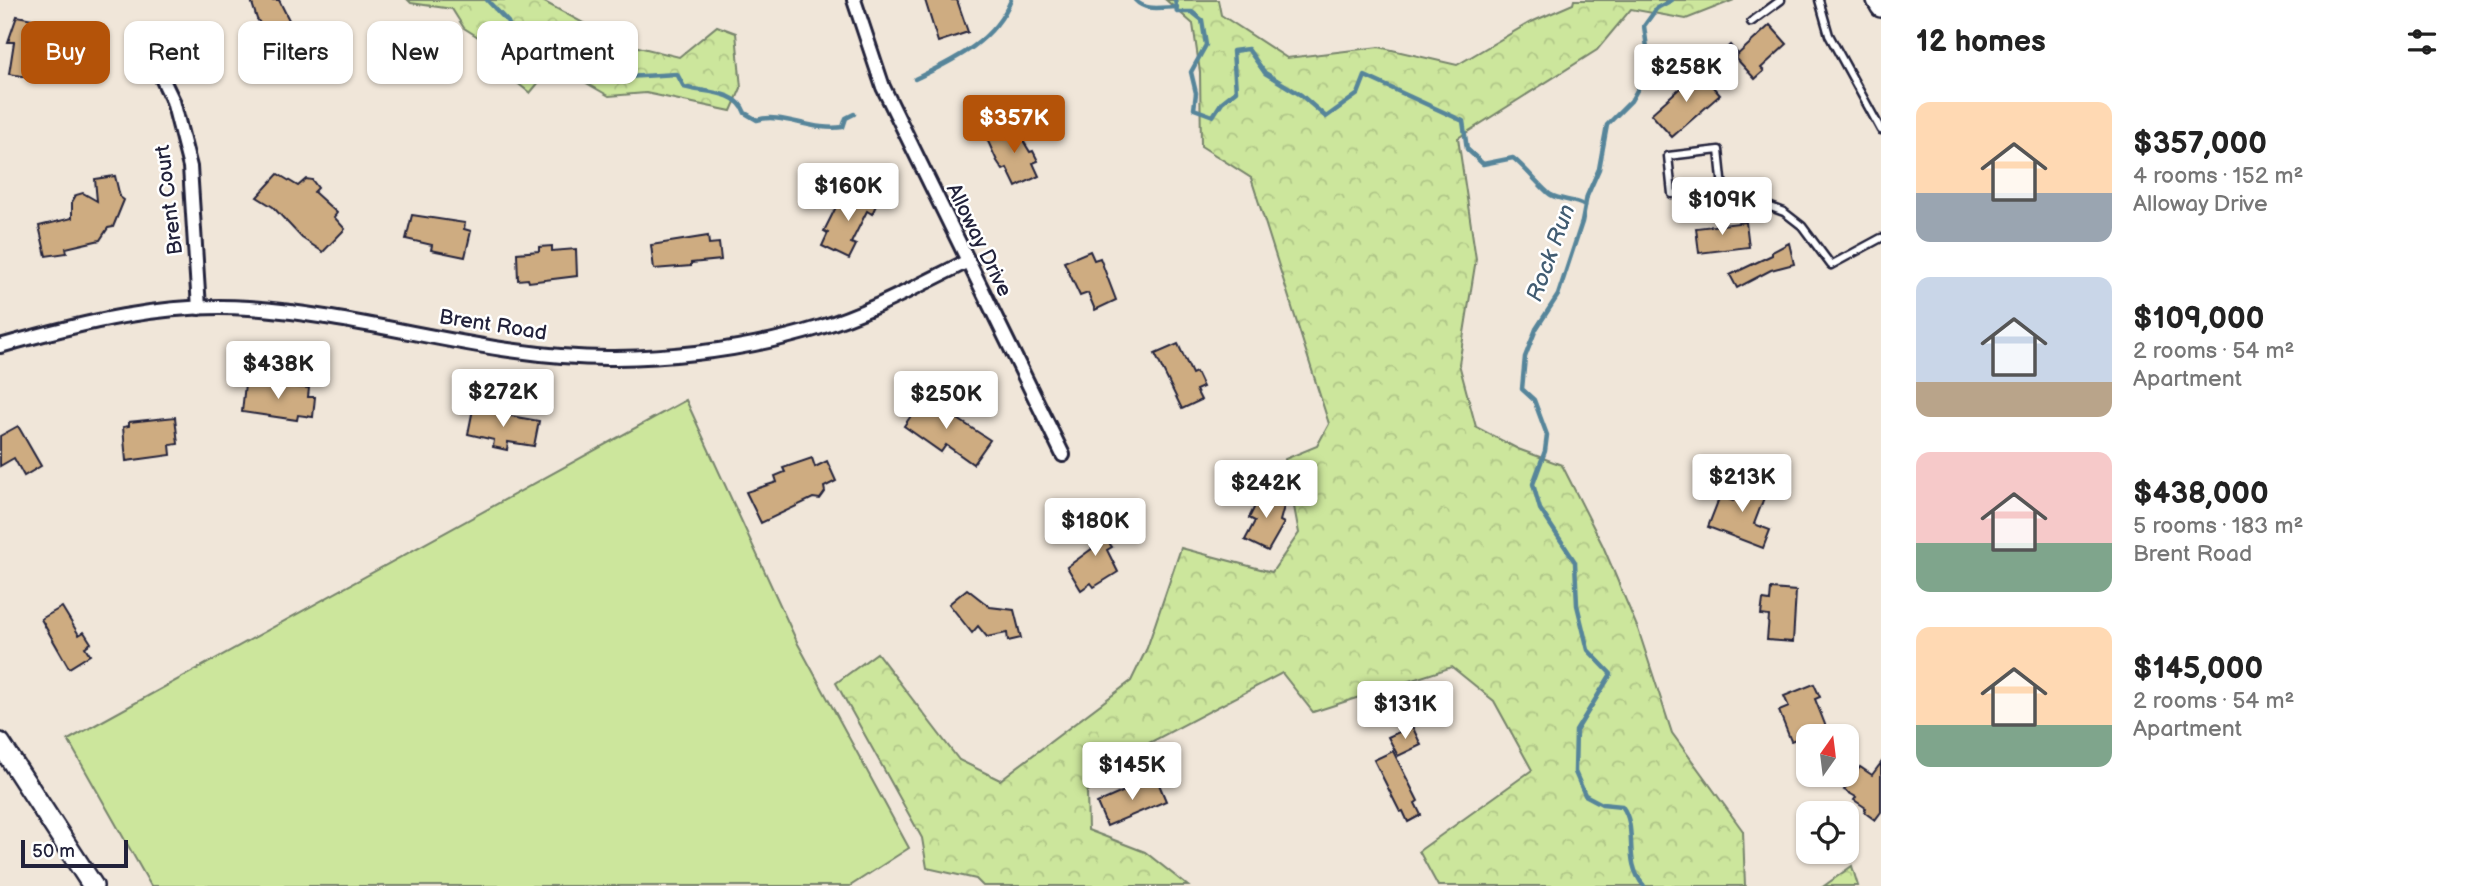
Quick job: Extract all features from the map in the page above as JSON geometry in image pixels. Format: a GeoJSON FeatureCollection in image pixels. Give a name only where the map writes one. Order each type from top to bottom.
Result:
{"type":"FeatureCollection","features":[{"type":"Feature","properties":{"kind":"street","name":"Alloway Drive"},"geometry":{"type":"LineString","coordinates":[[854,0],[883,87],[1063,455]]}},
{"type":"Feature","properties":{"kind":"street"},"geometry":{"type":"LineString","coordinates":[[1877,0],[1881,7]]}},
{"type":"Feature","properties":{"kind":"street","name":"Brent Court"},"geometry":{"type":"LineString","coordinates":[[165,84],[173,101],[190,167],[199,308]]}},
{"type":"Feature","properties":{"kind":"street","name":"Brent Road"},"geometry":{"type":"LineString","coordinates":[[0,346],[96,319],[199,308],[247,308],[303,313],[551,355],[613,358],[672,356],[737,347],[819,328],[890,300],[968,261]]}},
{"type":"Feature","properties":{"kind":"street"},"geometry":{"type":"LineString","coordinates":[[0,743],[93,886]]}},
{"type":"Feature","properties":{"kind":"lane"},"geometry":{"type":"LineString","coordinates":[[1751,22],[1781,0]]}},
{"type":"Feature","properties":{"kind":"lane"},"geometry":{"type":"LineString","coordinates":[[1818,0],[1829,36],[1881,130]]}},
{"type":"Feature","properties":{"kind":"lane"},"geometry":{"type":"LineString","coordinates":[[1723,189],[1719,150],[1668,156],[1672,194],[1723,189],[1784,212],[1802,226],[1831,265],[1881,238]]}},
{"type":"Feature","properties":{"kind":"green space"},"geometry":{"type":"Polygon","coordinates":[[[408,0],[541,0],[580,21],[477,21],[477,36],[464,28],[463,21],[460,21],[452,9],[411,3],[408,0]]]}},
{"type":"Feature","properties":{"kind":"green space"},"geometry":{"type":"Polygon","coordinates":[[[1166,0],[1218,0],[1221,15],[1287,58],[1379,47],[1457,65],[1529,23],[1573,4],[1574,0],[1734,0],[1686,19],[1631,9],[1597,50],[1458,138],[1476,259],[1459,364],[1476,427],[1518,449],[1562,465],[1603,546],[1638,629],[1672,733],[1743,831],[1745,886],[1438,886],[1419,851],[1532,770],[1494,701],[1452,667],[1313,712],[1282,673],[1147,744],[1087,792],[1088,830],[1145,852],[1188,886],[983,886],[976,879],[927,868],[922,838],[836,683],[877,653],[959,760],[1000,780],[1131,681],[1147,648],[1181,548],[1272,572],[1299,533],[1285,459],[1317,446],[1329,424],[1251,178],[1201,146],[1200,72],[1193,24],[1166,0]]]}},
{"type":"Feature","properties":{"kind":"green space"},"geometry":{"type":"Polygon","coordinates":[[[717,26],[736,33],[741,88],[731,111],[646,93],[609,96],[588,84],[638,84],[638,47],[679,57],[717,26]]]}},
{"type":"Feature","properties":{"kind":"green space"},"geometry":{"type":"Polygon","coordinates":[[[519,84],[537,84],[530,93],[519,84]]]}},
{"type":"Feature","properties":{"kind":"green space"},"geometry":{"type":"Polygon","coordinates":[[[686,400],[798,644],[909,848],[850,886],[151,886],[68,740],[686,400]]]}},
{"type":"Feature","properties":{"kind":"green space"},"geometry":{"type":"Polygon","coordinates":[[[1852,866],[1858,886],[1824,886],[1852,866]]]}},
{"type":"Feature","properties":{"kind":"building"},"geometry":{"type":"Polygon","coordinates":[[[251,0],[279,0],[290,21],[258,21],[251,0]]]}},
{"type":"Feature","properties":{"kind":"building"},"geometry":{"type":"Polygon","coordinates":[[[925,0],[957,0],[968,32],[938,42],[925,0]]]}},
{"type":"Feature","properties":{"kind":"building"},"geometry":{"type":"Polygon","coordinates":[[[17,16],[43,21],[21,21],[21,76],[9,74],[14,42],[8,42],[17,16]]]}},
{"type":"Feature","properties":{"kind":"building"},"geometry":{"type":"Polygon","coordinates":[[[1770,25],[1787,44],[1761,68],[1764,71],[1755,79],[1735,57],[1770,25]]]}},
{"type":"Feature","properties":{"kind":"building"},"geometry":{"type":"Polygon","coordinates":[[[1730,45],[1738,54],[1725,67],[1716,58],[1730,45]]]}},
{"type":"Feature","properties":{"kind":"building"},"geometry":{"type":"Polygon","coordinates":[[[1699,71],[1720,95],[1672,137],[1651,114],[1699,71]]]}},
{"type":"Feature","properties":{"kind":"building"},"geometry":{"type":"Polygon","coordinates":[[[1013,124],[1038,161],[1033,163],[1039,176],[1016,187],[1007,168],[1003,170],[997,161],[986,137],[1013,124]]]}},
{"type":"Feature","properties":{"kind":"building"},"geometry":{"type":"Polygon","coordinates":[[[278,174],[298,186],[306,179],[312,180],[318,188],[314,192],[337,213],[334,217],[345,229],[323,252],[302,238],[273,207],[257,197],[278,174]]]}},
{"type":"Feature","properties":{"kind":"building"},"geometry":{"type":"Polygon","coordinates":[[[115,176],[120,197],[124,200],[113,227],[108,228],[100,240],[66,248],[67,253],[46,256],[39,226],[72,218],[72,202],[76,195],[83,193],[97,201],[95,179],[115,176]]]}},
{"type":"Feature","properties":{"kind":"building"},"geometry":{"type":"Polygon","coordinates":[[[860,190],[879,199],[872,214],[867,211],[851,243],[856,245],[849,259],[822,246],[828,233],[824,231],[841,197],[854,203],[860,190]]]}},
{"type":"Feature","properties":{"kind":"building"},"geometry":{"type":"Polygon","coordinates":[[[412,215],[465,223],[464,229],[471,231],[465,257],[431,250],[432,245],[406,239],[412,215]]]}},
{"type":"Feature","properties":{"kind":"building"},"geometry":{"type":"Polygon","coordinates":[[[1746,222],[1749,247],[1699,253],[1696,228],[1746,222]]]}},
{"type":"Feature","properties":{"kind":"building"},"geometry":{"type":"Polygon","coordinates":[[[708,236],[709,244],[719,243],[721,260],[654,269],[651,245],[708,236]]]}},
{"type":"Feature","properties":{"kind":"building"},"geometry":{"type":"Polygon","coordinates":[[[1789,243],[1794,264],[1771,270],[1737,288],[1730,275],[1772,255],[1772,252],[1789,243]]]}},
{"type":"Feature","properties":{"kind":"building"},"geometry":{"type":"Polygon","coordinates":[[[552,246],[552,251],[576,249],[577,276],[529,282],[528,279],[518,280],[517,253],[539,251],[539,247],[552,246]]]}},
{"type":"Feature","properties":{"kind":"building"},"geometry":{"type":"Polygon","coordinates":[[[1090,251],[1094,260],[1100,258],[1116,300],[1095,310],[1088,293],[1080,296],[1064,262],[1090,251]]]}},
{"type":"Feature","properties":{"kind":"building"},"geometry":{"type":"Polygon","coordinates":[[[1178,344],[1192,374],[1196,372],[1203,387],[1196,390],[1201,400],[1182,409],[1155,354],[1178,344]]]}},
{"type":"Feature","properties":{"kind":"building"},"geometry":{"type":"Polygon","coordinates":[[[245,384],[309,388],[308,397],[315,397],[313,417],[298,415],[297,420],[242,412],[245,384]]]}},
{"type":"Feature","properties":{"kind":"building"},"geometry":{"type":"Polygon","coordinates":[[[924,397],[990,440],[973,464],[946,445],[941,452],[904,426],[924,397]]]}},
{"type":"Feature","properties":{"kind":"building"},"geometry":{"type":"Polygon","coordinates":[[[473,409],[539,421],[534,446],[508,442],[507,450],[493,447],[494,440],[468,434],[473,409]]]}},
{"type":"Feature","properties":{"kind":"building"},"geometry":{"type":"Polygon","coordinates":[[[175,417],[178,444],[170,445],[171,455],[126,461],[123,427],[129,426],[129,422],[175,417]]]}},
{"type":"Feature","properties":{"kind":"building"},"geometry":{"type":"Polygon","coordinates":[[[18,426],[41,466],[24,476],[14,458],[0,466],[0,436],[18,426]]]}},
{"type":"Feature","properties":{"kind":"building"},"geometry":{"type":"Polygon","coordinates":[[[812,458],[815,467],[827,461],[836,481],[824,487],[825,492],[820,499],[813,498],[761,523],[746,492],[777,482],[775,476],[785,472],[783,468],[812,458]]]}},
{"type":"Feature","properties":{"kind":"building"},"geometry":{"type":"Polygon","coordinates":[[[1742,477],[1768,487],[1754,524],[1770,530],[1763,548],[1708,527],[1720,496],[1733,501],[1742,477]]]}},
{"type":"Feature","properties":{"kind":"building"},"geometry":{"type":"Polygon","coordinates":[[[1264,488],[1286,499],[1280,521],[1284,523],[1268,551],[1245,540],[1255,521],[1249,518],[1264,488]]]}},
{"type":"Feature","properties":{"kind":"building"},"geometry":{"type":"Polygon","coordinates":[[[1102,516],[1114,535],[1107,540],[1112,547],[1107,550],[1118,572],[1094,587],[1091,583],[1081,590],[1067,567],[1097,545],[1086,527],[1102,516]]]}},
{"type":"Feature","properties":{"kind":"building"},"geometry":{"type":"Polygon","coordinates":[[[967,589],[990,607],[1014,610],[1021,638],[1008,641],[1007,633],[987,637],[978,626],[972,633],[949,604],[967,589]]]}},
{"type":"Feature","properties":{"kind":"building"},"geometry":{"type":"Polygon","coordinates":[[[1771,589],[1796,591],[1793,642],[1767,640],[1769,616],[1761,615],[1763,600],[1770,601],[1771,589]]]}},
{"type":"Feature","properties":{"kind":"building"},"geometry":{"type":"Polygon","coordinates":[[[62,607],[79,635],[84,632],[91,643],[85,647],[90,655],[69,668],[41,619],[62,607]]]}},
{"type":"Feature","properties":{"kind":"building"},"geometry":{"type":"Polygon","coordinates":[[[1814,684],[1820,697],[1815,699],[1825,724],[1796,724],[1796,739],[1791,741],[1779,711],[1789,707],[1784,696],[1814,684]]]}},
{"type":"Feature","properties":{"kind":"building"},"geometry":{"type":"Polygon","coordinates":[[[1412,726],[1421,745],[1398,756],[1388,737],[1412,726]]]}},
{"type":"Feature","properties":{"kind":"building"},"geometry":{"type":"Polygon","coordinates":[[[1393,751],[1418,801],[1415,803],[1421,815],[1408,822],[1403,811],[1400,812],[1374,760],[1393,751]]]}},
{"type":"Feature","properties":{"kind":"building"},"geometry":{"type":"Polygon","coordinates":[[[1881,763],[1881,812],[1875,820],[1864,812],[1866,808],[1859,801],[1854,800],[1856,797],[1844,790],[1859,787],[1860,767],[1872,775],[1881,763]]]}},
{"type":"Feature","properties":{"kind":"building"},"geometry":{"type":"Polygon","coordinates":[[[1156,777],[1166,801],[1107,826],[1097,803],[1156,777]]]}},
{"type":"Feature","properties":{"kind":"waterway"},"geometry":{"type":"LineString","coordinates":[[487,0],[508,22],[512,32],[539,37],[548,49],[588,58],[626,77],[677,74],[684,87],[728,96],[735,100],[745,113],[757,120],[776,118],[832,128],[843,127],[846,118],[854,114]]}},
{"type":"Feature","properties":{"kind":"waterway"},"geometry":{"type":"LineString","coordinates":[[915,79],[971,48],[994,27],[1011,0]]}},
{"type":"Feature","properties":{"kind":"waterway"},"geometry":{"type":"LineString","coordinates":[[1135,0],[1149,7],[1177,7]]}},
{"type":"Feature","properties":{"kind":"waterway"},"geometry":{"type":"LineString","coordinates":[[1175,0],[1177,12],[1192,12],[1202,20],[1206,45],[1191,72],[1196,93],[1194,109],[1213,116],[1222,102],[1236,91],[1233,51],[1248,49],[1265,73],[1301,95],[1326,117],[1358,94],[1365,76],[1463,121],[1467,149],[1483,164],[1513,158],[1551,195],[1585,206]]}},
{"type":"Feature","properties":{"kind":"waterway","name":"Rock Run"},"geometry":{"type":"LineString","coordinates":[[1644,886],[1634,866],[1630,825],[1622,806],[1602,804],[1585,795],[1575,772],[1576,731],[1611,674],[1588,650],[1577,605],[1575,562],[1540,509],[1533,484],[1545,451],[1547,435],[1534,400],[1522,389],[1525,357],[1536,329],[1558,295],[1582,222],[1587,196],[1599,169],[1607,125],[1631,101],[1641,83],[1648,55],[1644,26],[1657,8],[1672,0]]}}]}
